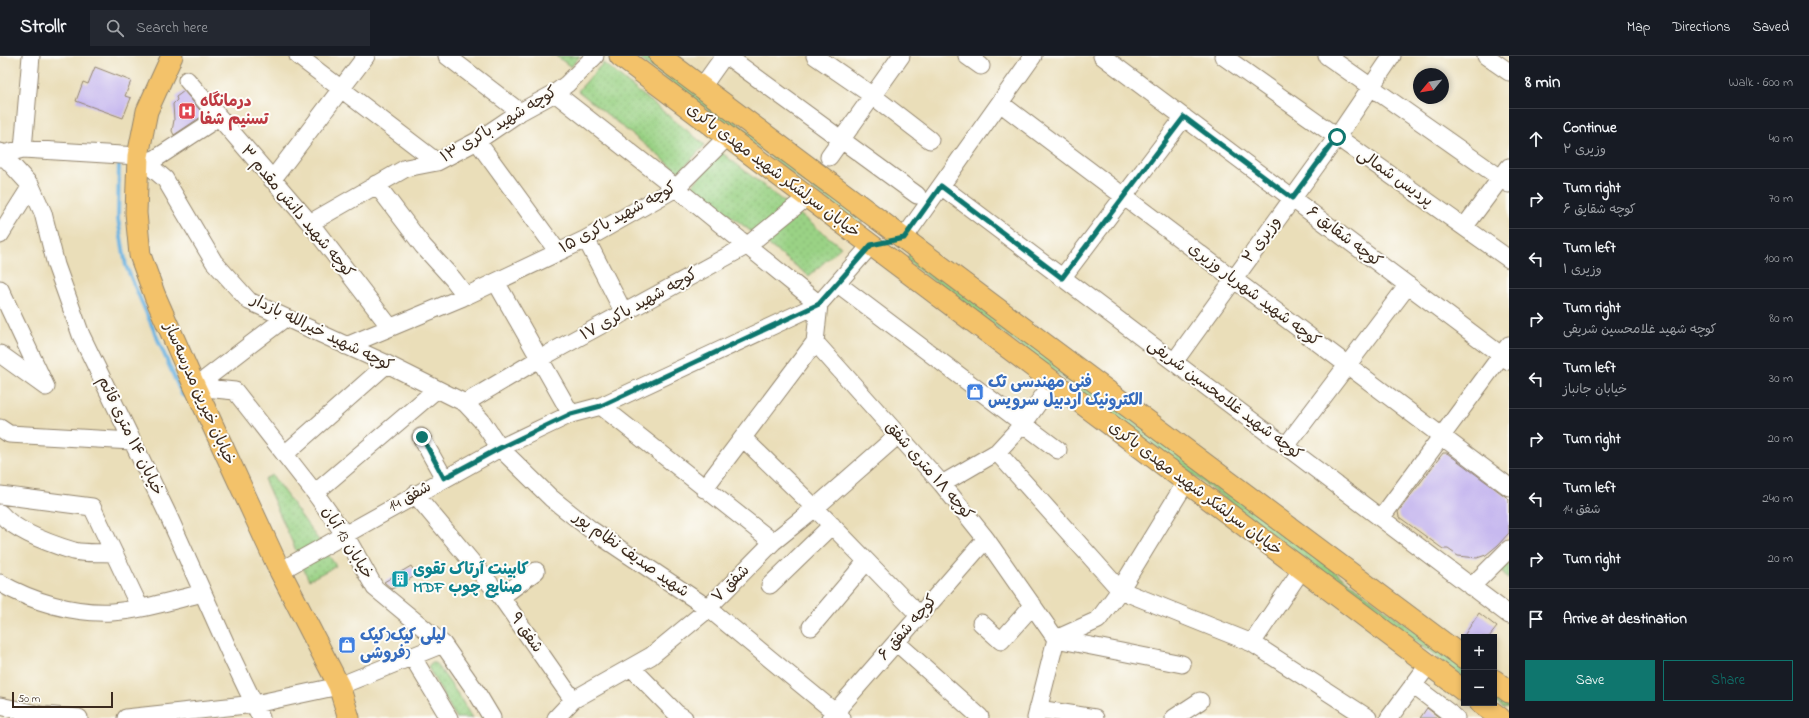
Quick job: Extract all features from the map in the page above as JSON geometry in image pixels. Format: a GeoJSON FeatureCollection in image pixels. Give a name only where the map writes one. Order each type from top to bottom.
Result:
{"type":"FeatureCollection","features":[{"type":"Feature","properties":{"kind":"main road","name":"خیابان خیرین مدرسه‌ساز"},"geometry":{"type":"LineString","coordinates":[[172,56],[147,111],[136,213],[140,255],[155,296],[195,387],[280,571],[338,686],[349,718]]}},
{"type":"Feature","properties":{"kind":"main road","name":"خیابان سرلشکر شهید مهدی باکری"},"geometry":{"type":"LineString","coordinates":[[620,56],[1461,689]]}},
{"type":"Feature","properties":{"kind":"main road","name":"خیابان سرلشکر شهید مهدی باکری"},"geometry":{"type":"LineString","coordinates":[[660,56],[1461,656]]}},
{"type":"Feature","properties":{"kind":"main road"},"geometry":{"type":"LineString","coordinates":[[871,245],[904,238]]}},
{"type":"Feature","properties":{"kind":"main road"},"geometry":{"type":"LineString","coordinates":[[1497,682],[1509,692]]}},
{"type":"Feature","properties":{"kind":"main road"},"geometry":{"type":"LineString","coordinates":[[1484,706],[1500,718]]}},
{"type":"Feature","properties":{"kind":"street"},"geometry":{"type":"LineString","coordinates":[[23,149],[31,56]]}},
{"type":"Feature","properties":{"kind":"street"},"geometry":{"type":"LineString","coordinates":[[298,56],[437,162]]}},
{"type":"Feature","properties":{"kind":"street"},"geometry":{"type":"LineString","coordinates":[[272,180],[366,56]]}},
{"type":"Feature","properties":{"kind":"street"},"geometry":{"type":"LineString","coordinates":[[447,56],[520,112]]}},
{"type":"Feature","properties":{"kind":"street","name":"کوچه شهید باکری ۱۳"},"geometry":{"type":"LineString","coordinates":[[310,223],[406,168],[437,162],[477,141],[520,112],[555,93],[595,56]]}},
{"type":"Feature","properties":{"kind":"street"},"geometry":{"type":"LineString","coordinates":[[702,87],[726,56],[917,195]]}},
{"type":"Feature","properties":{"kind":"street"},"geometry":{"type":"LineString","coordinates":[[815,56],[873,96],[930,140]]}},
{"type":"Feature","properties":{"kind":"street"},"geometry":{"type":"LineString","coordinates":[[829,157],[901,56]]}},
{"type":"Feature","properties":{"kind":"street"},"geometry":{"type":"LineString","coordinates":[[967,56],[981,66]]}},
{"type":"Feature","properties":{"kind":"street"},"geometry":{"type":"LineString","coordinates":[[904,238],[1033,56]]}},
{"type":"Feature","properties":{"kind":"street","name":"کوچه شقایق ۶"},"geometry":{"type":"LineString","coordinates":[[1102,56],[1408,285],[1507,354]]}},
{"type":"Feature","properties":{"kind":"street","name":"پردیس شمالی"},"geometry":{"type":"LineString","coordinates":[[1223,56],[1465,226],[1509,259]]}},
{"type":"Feature","properties":{"kind":"street"},"geometry":{"type":"LineString","coordinates":[[1326,56],[1506,177],[1465,226]]}},
{"type":"Feature","properties":{"kind":"street","name":"وزیری ۲"},"geometry":{"type":"LineString","coordinates":[[1174,362],[1337,137],[1392,56]]}},
{"type":"Feature","properties":{"kind":"street"},"geometry":{"type":"LineString","coordinates":[[1486,56],[1509,72]]}},
{"type":"Feature","properties":{"kind":"street","name":"کوچه شهید دانش مقدم ۳"},"geometry":{"type":"LineString","coordinates":[[187,80],[310,223],[390,327]]}},
{"type":"Feature","properties":{"kind":"street"},"geometry":{"type":"LineString","coordinates":[[555,93],[748,245],[819,304],[815,342],[704,489]]}},
{"type":"Feature","properties":{"kind":"street","name":"کوچه شهید شهریار وزیری"},"geometry":{"type":"LineString","coordinates":[[1000,103],[1509,487]]}},
{"type":"Feature","properties":{"kind":"street"},"geometry":{"type":"LineString","coordinates":[[1062,278],[1184,117]]}},
{"type":"Feature","properties":{"kind":"street"},"geometry":{"type":"LineString","coordinates":[[1,155],[23,149],[155,159],[210,123]]}},
{"type":"Feature","properties":{"kind":"street","name":"کوچه شهید باکری ۱۵"},"geometry":{"type":"LineString","coordinates":[[346,346],[466,296],[586,240],[676,188],[728,137]]}},
{"type":"Feature","properties":{"kind":"street"},"geometry":{"type":"LineString","coordinates":[[477,141],[558,252]]}},
{"type":"Feature","properties":{"kind":"street","name":"خیابان ۱۴ متری قائم"},"geometry":{"type":"LineString","coordinates":[[1,155],[31,186],[43,213],[56,265],[81,335],[168,515],[233,660],[258,711]]}},
{"type":"Feature","properties":{"kind":"street","name":"کوچه شهید خیرالله بازدار"},"geometry":{"type":"LineString","coordinates":[[141,159],[165,179],[214,262],[249,301],[387,364],[465,403],[481,420],[500,448]]}},
{"type":"Feature","properties":{"kind":"street"},"geometry":{"type":"LineString","coordinates":[[376,184],[423,246],[453,279],[466,296]]}},
{"type":"Feature","properties":{"kind":"street"},"geometry":{"type":"LineString","coordinates":[[0,234],[31,186]]}},
{"type":"Feature","properties":{"kind":"street","name":"کوچه شهید غلامحسین شریفی"},"geometry":{"type":"LineString","coordinates":[[941,186],[1509,615]]}},
{"type":"Feature","properties":{"kind":"street","name":"کوچه شهید باکری ۱۷"},"geometry":{"type":"LineString","coordinates":[[465,403],[539,359],[748,245],[807,197]]}},
{"type":"Feature","properties":{"kind":"street"},"geometry":{"type":"LineString","coordinates":[[586,240],[624,313]]}},
{"type":"Feature","properties":{"kind":"street","name":"شفق 14"},"geometry":{"type":"LineString","coordinates":[[280,571],[415,494],[500,448],[571,414],[601,406],[819,304],[871,245]]}},
{"type":"Feature","properties":{"kind":"street"},"geometry":{"type":"LineString","coordinates":[[496,282],[571,414]]}},
{"type":"Feature","properties":{"kind":"street"},"geometry":{"type":"LineString","coordinates":[[838,284],[1058,450]]}},
{"type":"Feature","properties":{"kind":"street"},"geometry":{"type":"LineString","coordinates":[[1286,446],[1408,285]]}},
{"type":"Feature","properties":{"kind":"street"},"geometry":{"type":"LineString","coordinates":[[0,289],[46,387],[0,354]]}},
{"type":"Feature","properties":{"kind":"street"},"geometry":{"type":"LineString","coordinates":[[195,387],[285,318]]}},
{"type":"Feature","properties":{"kind":"street","name":"کوچه ۱۸ متری شفق"},"geometry":{"type":"LineString","coordinates":[[815,342],[942,484],[986,539],[1056,639]]}},
{"type":"Feature","properties":{"kind":"street"},"geometry":{"type":"LineString","coordinates":[[1380,518],[1507,354]]}},
{"type":"Feature","properties":{"kind":"street"},"geometry":{"type":"LineString","coordinates":[[285,454],[387,364]]}},
{"type":"Feature","properties":{"kind":"street"},"geometry":{"type":"LineString","coordinates":[[942,484],[997,452],[1024,423],[1053,382]]}},
{"type":"Feature","properties":{"kind":"street","name":"خیابان 13 آبان"},"geometry":{"type":"LineString","coordinates":[[195,387],[235,391],[315,493],[345,535],[375,588],[443,644],[477,693],[492,718]]}},
{"type":"Feature","properties":{"kind":"street"},"geometry":{"type":"LineString","coordinates":[[315,493],[437,389]]}},
{"type":"Feature","properties":{"kind":"street"},"geometry":{"type":"LineString","coordinates":[[601,406],[704,489],[773,542]]}},
{"type":"Feature","properties":{"kind":"street"},"geometry":{"type":"LineString","coordinates":[[0,428],[9,434],[132,441]]}},
{"type":"Feature","properties":{"kind":"street","name":"شفق ۷"},"geometry":{"type":"LineString","coordinates":[[556,718],[573,700],[632,668],[702,614],[773,542],[815,508],[898,435]]}},
{"type":"Feature","properties":{"kind":"street"},"geometry":{"type":"LineString","coordinates":[[422,437],[444,478]]}},
{"type":"Feature","properties":{"kind":"street"},"geometry":{"type":"LineString","coordinates":[[742,438],[815,508],[919,615]]}},
{"type":"Feature","properties":{"kind":"street","name":"شهید صدیف نظام پور"},"geometry":{"type":"LineString","coordinates":[[500,448],[551,498],[568,512],[590,529],[708,608],[835,716]]}},
{"type":"Feature","properties":{"kind":"street"},"geometry":{"type":"LineString","coordinates":[[997,452],[1120,590],[1252,643],[1368,718]]}},
{"type":"Feature","properties":{"kind":"street"},"geometry":{"type":"LineString","coordinates":[[1056,639],[1098,620],[1120,590],[1186,482]]}},
{"type":"Feature","properties":{"kind":"street","name":"شفق ۹"},"geometry":{"type":"LineString","coordinates":[[415,494],[501,597],[573,700]]}},
{"type":"Feature","properties":{"kind":"street"},"geometry":{"type":"LineString","coordinates":[[0,495],[92,507],[140,608]]}},
{"type":"Feature","properties":{"kind":"street"},"geometry":{"type":"LineString","coordinates":[[0,513],[7,522],[39,538],[75,551],[114,553]]}},
{"type":"Feature","properties":{"kind":"street"},"geometry":{"type":"LineString","coordinates":[[770,585],[832,526]]}},
{"type":"Feature","properties":{"kind":"street","name":"کوچه شفق ۶"},"geometry":{"type":"LineString","coordinates":[[835,716],[919,615],[986,539]]}},
{"type":"Feature","properties":{"kind":"street"},"geometry":{"type":"LineString","coordinates":[[1471,587],[1509,549]]}},
{"type":"Feature","properties":{"kind":"street"},"geometry":{"type":"LineString","coordinates":[[811,627],[866,562]]}},
{"type":"Feature","properties":{"kind":"street"},"geometry":{"type":"LineString","coordinates":[[1252,643],[1302,569]]}},
{"type":"Feature","properties":{"kind":"street"},"geometry":{"type":"LineString","coordinates":[[501,597],[536,571]]}},
{"type":"Feature","properties":{"kind":"street"},"geometry":{"type":"LineString","coordinates":[[0,583],[33,598],[68,609],[111,612],[140,608],[203,593]]}},
{"type":"Feature","properties":{"kind":"street"},"geometry":{"type":"LineString","coordinates":[[981,624],[1001,641],[1033,605]]}},
{"type":"Feature","properties":{"kind":"street"},"geometry":{"type":"LineString","coordinates":[[1056,639],[1182,664]]}},
{"type":"Feature","properties":{"kind":"street"},"geometry":{"type":"LineString","coordinates":[[1056,639],[1038,713],[1095,718]]}},
{"type":"Feature","properties":{"kind":"street"},"geometry":{"type":"LineString","coordinates":[[896,642],[980,717]]}},
{"type":"Feature","properties":{"kind":"street"},"geometry":{"type":"LineString","coordinates":[[126,718],[258,711],[338,686],[443,644]]}},
{"type":"Feature","properties":{"kind":"street"},"geometry":{"type":"LineString","coordinates":[[412,656],[449,718]]}},
{"type":"Feature","properties":{"kind":"street"},"geometry":{"type":"LineString","coordinates":[[1389,718],[1429,664]]}},
{"type":"Feature","properties":{"kind":"street"},"geometry":{"type":"LineString","coordinates":[[632,668],[676,714],[684,718]]}},
{"type":"Feature","properties":{"kind":"street"},"geometry":{"type":"LineString","coordinates":[[1414,685],[1456,718]]}},
{"type":"Feature","properties":{"kind":"street"},"geometry":{"type":"LineString","coordinates":[[1174,718],[1200,701]]}},
{"type":"Feature","properties":{"kind":"street"},"geometry":{"type":"LineString","coordinates":[[0,706],[41,715],[80,718]]}},
{"type":"Feature","properties":{"kind":"green space"},"geometry":{"type":"Polygon","coordinates":[[[556,56],[580,56],[571,67],[556,56]]]}},
{"type":"Feature","properties":{"kind":"green space"},"geometry":{"type":"Polygon","coordinates":[[[636,56],[649,56],[864,220],[861,223],[855,221],[636,56]]]}},
{"type":"Feature","properties":{"kind":"green space"},"geometry":{"type":"Polygon","coordinates":[[[603,63],[705,145],[679,172],[578,91],[603,63]]]}},
{"type":"Feature","properties":{"kind":"green space"},"geometry":{"type":"Polygon","coordinates":[[[721,152],[841,247],[809,276],[692,186],[721,152]]]}},
{"type":"Feature","properties":{"kind":"green space"},"geometry":{"type":"Polygon","coordinates":[[[910,253],[1461,666],[1461,676],[911,264],[907,259],[910,253]]]}},
{"type":"Feature","properties":{"kind":"green space"},"geometry":{"type":"Polygon","coordinates":[[[272,475],[320,542],[298,555],[264,479],[272,475]]]}},
{"type":"Feature","properties":{"kind":"green space"},"geometry":{"type":"Polygon","coordinates":[[[325,550],[336,566],[309,580],[301,564],[325,550]]]}},
{"type":"Feature","properties":{"kind":"green space"},"geometry":{"type":"Polygon","coordinates":[[[1509,562],[1509,578],[1507,579],[1500,567],[1509,562]]]}},
{"type":"Feature","properties":{"kind":"green space"},"geometry":{"type":"Polygon","coordinates":[[[431,663],[436,663],[472,718],[456,718],[428,667],[431,663]]]}},
{"type":"Feature","properties":{"kind":"green space"},"geometry":{"type":"Polygon","coordinates":[[[1497,692],[1509,701],[1509,707],[1503,708],[1497,703],[1497,692]]]}},
{"type":"Feature","properties":{"kind":"building"},"geometry":{"type":"Polygon","coordinates":[[[95,67],[131,81],[125,96],[131,98],[123,118],[76,101],[83,82],[88,84],[95,67]]]}},
{"type":"Feature","properties":{"kind":"building","name":"درمانگاه تسنیم شفا"},"geometry":{"type":"Polygon","coordinates":[[[184,91],[204,115],[174,135],[172,131],[174,120],[173,104],[177,100],[176,97],[184,91]]]}},
{"type":"Feature","properties":{"kind":"building"},"geometry":{"type":"Polygon","coordinates":[[[1443,453],[1447,453],[1509,499],[1509,533],[1486,555],[1477,558],[1458,556],[1448,549],[1443,549],[1399,517],[1398,512],[1443,453]]]}},
{"type":"Feature","properties":{"kind":"building","name":"کابینت آرتاک تقوی MDF صنایع چوب"},"geometry":{"type":"Polygon","coordinates":[[[411,566],[417,575],[392,589],[384,582],[411,566]]]}},
{"type":"Feature","properties":{"kind":"building"},"geometry":{"type":"Polygon","coordinates":[[[1479,613],[1497,627],[1491,634],[1465,634],[1479,613]]]}},
{"type":"Feature","properties":{"kind":"building"},"geometry":{"type":"Polygon","coordinates":[[[1427,708],[1440,718],[1420,718],[1427,708]]]}},
{"type":"Feature","properties":{"kind":"waterway"},"geometry":{"type":"LineString","coordinates":[[116,161],[119,161],[118,219],[126,266],[182,395],[187,396]]}},
{"type":"Feature","properties":{"kind":"place","name":"درمانگاه تسنیم شفا"},"geometry":{"type":"Point","coordinates":[187,111]}},
{"type":"Feature","properties":{"kind":"place","name":"فنی مهندسی تک الکترونیک اردبیل سرویس"},"geometry":{"type":"Point","coordinates":[975,392]}},
{"type":"Feature","properties":{"kind":"place","name":"کابینت آرتاک تقوی MDF صنایع چوب"},"geometry":{"type":"Point","coordinates":[400,579]}},
{"type":"Feature","properties":{"kind":"place","name":"لیلی کیک(کیک فروشی)"},"geometry":{"type":"Point","coordinates":[347,645]}},
{"type":"Feature","properties":{"kind":"route"},"geometry":{"type":"LineString","coordinates":[[422,437],[444,478],[500,448],[571,414],[601,406],[819,304],[871,245],[904,238],[941,186],[1062,278],[1184,117],[1292,198],[1337,137]]}}]}
